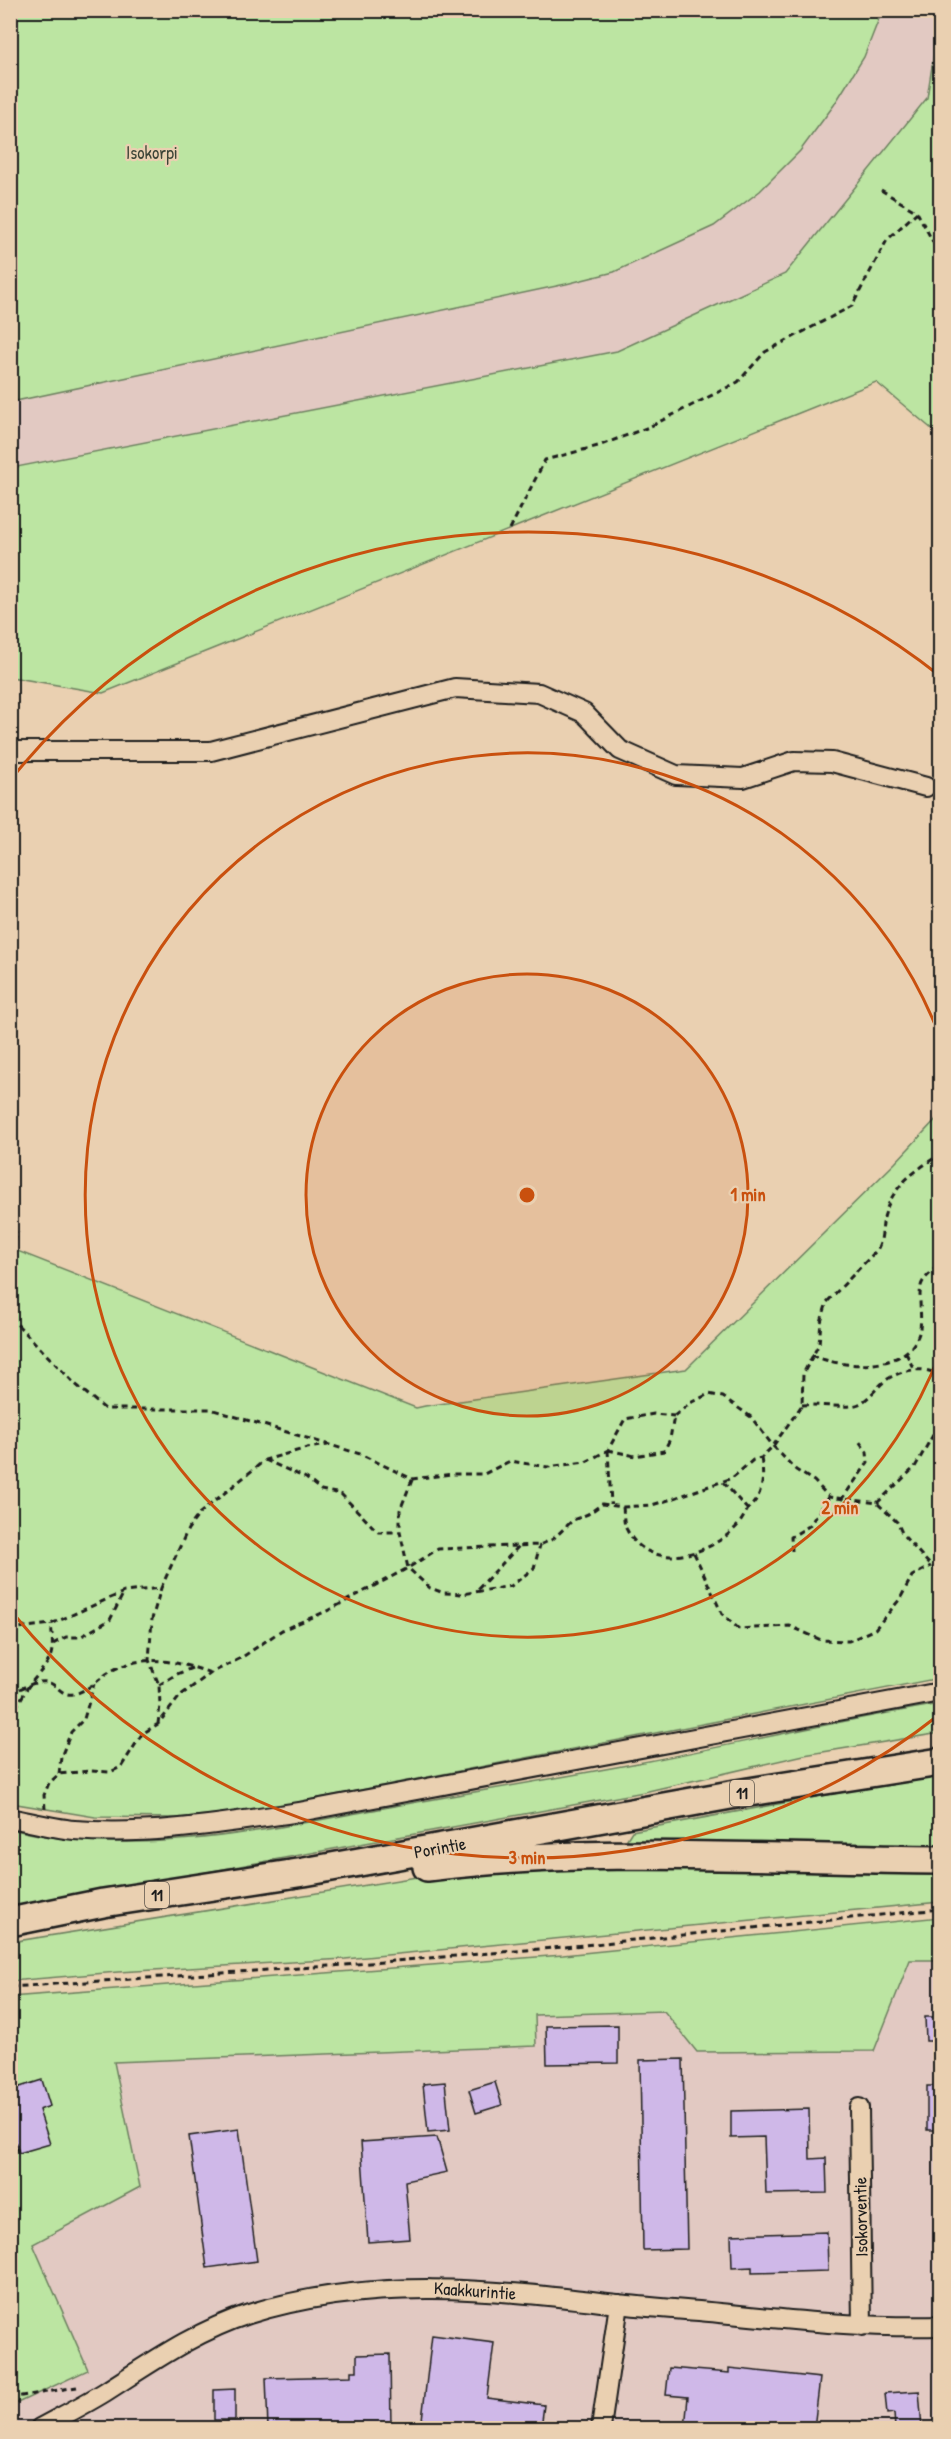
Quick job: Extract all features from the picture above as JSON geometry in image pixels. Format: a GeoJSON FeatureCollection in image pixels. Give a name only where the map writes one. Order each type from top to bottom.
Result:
{"type":"FeatureCollection","features":[{"type":"Feature","properties":{"kind":"highway","name":"Porintie"},"geometry":{"type":"LineString","coordinates":[[10,1922],[103,1903],[304,1872],[736,1794],[940,1762]]}},
{"type":"Feature","properties":{"kind":"highway"},"geometry":{"type":"LineString","coordinates":[[304,1872],[361,1875],[476,1861],[557,1856],[940,1860]]}},
{"type":"Feature","properties":{"kind":"street"},"geometry":{"type":"LineString","coordinates":[[10,751],[211,751],[455,688],[539,693],[584,713],[620,750],[676,775],[743,778],[794,761],[832,762],[926,787]]}},
{"type":"Feature","properties":{"kind":"street"},"geometry":{"type":"LineString","coordinates":[[10,1818],[72,1830],[131,1832],[235,1821],[311,1810],[940,1692]]}},
{"type":"Feature","properties":{"kind":"street","name":"Isokorventie"},"geometry":{"type":"LineString","coordinates":[[859,2108],[862,2326]]}},
{"type":"Feature","properties":{"kind":"street","name":"Kaakkurintie"},"geometry":{"type":"LineString","coordinates":[[40,2428],[103,2393],[174,2347],[208,2329],[248,2314],[310,2299],[386,2289],[443,2288],[862,2326],[940,2326]]}},
{"type":"Feature","properties":{"kind":"street"},"geometry":{"type":"LineString","coordinates":[[601,2428],[619,2304]]}},
{"type":"Feature","properties":{"kind":"path"},"geometry":{"type":"LineString","coordinates":[[881,190],[917,212],[940,255]]}},
{"type":"Feature","properties":{"kind":"path"},"geometry":{"type":"LineString","coordinates":[[510,529],[545,460],[598,446],[649,427],[738,382],[765,352],[852,306],[887,240],[917,212]]}},
{"type":"Feature","properties":{"kind":"path"},"geometry":{"type":"LineString","coordinates":[[48,1825],[44,1795],[49,1782],[59,1774],[90,1770],[110,1772],[121,1767],[142,1734],[158,1724],[181,1695],[211,1673],[241,1658],[282,1630],[327,1611],[408,1568],[438,1549],[540,1545],[553,1539],[573,1520],[588,1514],[602,1504],[623,1507],[652,1505],[723,1482],[738,1475],[753,1460],[761,1458],[773,1446],[802,1405],[802,1374],[819,1344],[821,1322],[827,1302],[877,1250],[881,1242],[885,1213],[902,1181],[940,1154]]}},
{"type":"Feature","properties":{"kind":"path"},"geometry":{"type":"LineString","coordinates":[[10,1252],[18,1232]]}},
{"type":"Feature","properties":{"kind":"path"},"geometry":{"type":"LineString","coordinates":[[812,1355],[828,1363],[857,1365],[890,1362],[906,1353],[919,1334],[921,1285],[935,1267],[940,1250]]}},
{"type":"Feature","properties":{"kind":"path"},"geometry":{"type":"LineString","coordinates":[[10,1317],[74,1383],[105,1409],[210,1409],[360,1454],[412,1479],[452,1474],[484,1474],[510,1461],[548,1467],[586,1462],[608,1450],[635,1456],[664,1451],[670,1439],[674,1416],[692,1402],[709,1394],[723,1397],[752,1417],[773,1446],[796,1470],[814,1481],[829,1497],[877,1503],[897,1522],[903,1535],[931,1566],[940,1571]]}},
{"type":"Feature","properties":{"kind":"path"},"geometry":{"type":"LineString","coordinates":[[906,1353],[914,1370]]}},
{"type":"Feature","properties":{"kind":"path"},"geometry":{"type":"LineString","coordinates":[[802,1405],[819,1403],[842,1407],[858,1404],[891,1377],[914,1370],[931,1369],[940,1376]]}},
{"type":"Feature","properties":{"kind":"path"},"geometry":{"type":"LineString","coordinates":[[611,1504],[608,1450],[625,1419],[654,1414],[674,1416]]}},
{"type":"Feature","properties":{"kind":"path"},"geometry":{"type":"LineString","coordinates":[[877,1503],[915,1467],[933,1435],[940,1431]]}},
{"type":"Feature","properties":{"kind":"path"},"geometry":{"type":"LineString","coordinates":[[842,1500],[868,1463],[867,1452],[859,1441]]}},
{"type":"Feature","properties":{"kind":"path"},"geometry":{"type":"LineString","coordinates":[[158,1724],[159,1685],[149,1660],[152,1619],[161,1588],[188,1529],[200,1513],[266,1460],[307,1448],[331,1445]]}},
{"type":"Feature","properties":{"kind":"path"},"geometry":{"type":"LineString","coordinates":[[623,1507],[625,1528],[633,1539],[651,1555],[674,1557],[694,1553],[737,1526],[759,1496],[763,1474],[761,1458]]}},
{"type":"Feature","properties":{"kind":"path"},"geometry":{"type":"LineString","coordinates":[[266,1460],[306,1478],[321,1490],[341,1494],[378,1532],[400,1532]]}},
{"type":"Feature","properties":{"kind":"path"},"geometry":{"type":"LineString","coordinates":[[412,1479],[400,1510],[400,1532],[408,1568],[430,1588],[444,1593],[463,1594],[511,1586],[534,1568],[540,1545]]}},
{"type":"Feature","properties":{"kind":"path"},"geometry":{"type":"LineString","coordinates":[[723,1482],[748,1510]]}},
{"type":"Feature","properties":{"kind":"path"},"geometry":{"type":"LineString","coordinates":[[792,1551],[791,1537],[809,1526],[829,1497]]}},
{"type":"Feature","properties":{"kind":"path"},"geometry":{"type":"LineString","coordinates":[[477,1590],[520,1545]]}},
{"type":"Feature","properties":{"kind":"path"},"geometry":{"type":"LineString","coordinates":[[694,1553],[722,1614],[739,1629],[790,1626],[821,1640],[849,1641],[875,1629],[900,1599],[912,1576],[931,1566]]}},
{"type":"Feature","properties":{"kind":"path"},"geometry":{"type":"LineString","coordinates":[[10,1629],[51,1624],[124,1592],[161,1588]]}},
{"type":"Feature","properties":{"kind":"path"},"geometry":{"type":"LineString","coordinates":[[53,1644],[66,1637],[80,1637],[110,1620],[124,1592]]}},
{"type":"Feature","properties":{"kind":"path"},"geometry":{"type":"LineString","coordinates":[[10,1717],[28,1686],[48,1665],[53,1644],[51,1624]]}},
{"type":"Feature","properties":{"kind":"path"},"geometry":{"type":"LineString","coordinates":[[10,1693],[40,1682],[50,1683],[61,1692],[72,1694],[134,1661],[176,1662],[211,1673]]}},
{"type":"Feature","properties":{"kind":"path"},"geometry":{"type":"LineString","coordinates":[[159,1685],[194,1667]]}},
{"type":"Feature","properties":{"kind":"path"},"geometry":{"type":"LineString","coordinates":[[59,1774],[61,1757],[71,1732],[84,1719],[94,1684]]}},
{"type":"Feature","properties":{"kind":"path"},"geometry":{"type":"LineString","coordinates":[[10,1987],[345,1965],[553,1948],[940,1909]]}},
{"type":"Feature","properties":{"kind":"path"},"geometry":{"type":"LineString","coordinates":[[10,2395],[16,2397],[75,2387],[103,2393]]}},
{"type":"Feature","properties":{"kind":"shaded area"},"geometry":{"type":"Polygon","coordinates":[[[839,11],[940,11],[928,98],[785,274],[617,351],[11,468],[11,345],[839,11]]]}},
{"type":"Feature","properties":{"kind":"shaded area"},"geometry":{"type":"Polygon","coordinates":[[[910,1960],[940,1960],[940,2428],[11,2428],[10,2406],[88,2370],[33,2244],[140,2187],[114,2062],[535,2046],[535,2015],[664,2011],[698,2052],[910,1960]]]}},
{"type":"Feature","properties":{"kind":"green space","name":"Isokorpi"},"geometry":{"type":"Polygon","coordinates":[[[14,11],[882,11],[864,57],[834,105],[800,151],[760,191],[714,226],[614,272],[11,402],[10,13],[14,11]]]}},
{"type":"Feature","properties":{"kind":"green space"},"geometry":{"type":"Polygon","coordinates":[[[940,15],[940,436],[876,382],[103,693],[11,677],[11,468],[617,351],[785,274],[927,98],[940,15]]]}},
{"type":"Feature","properties":{"kind":"green space"},"geometry":{"type":"Polygon","coordinates":[[[940,1115],[940,1678],[257,1810],[176,1818],[95,1817],[11,1803],[10,1248],[416,1408],[686,1369],[895,1163],[940,1115]]]}},
{"type":"Feature","properties":{"kind":"green space"},"geometry":{"type":"Polygon","coordinates":[[[940,1704],[940,1733],[804,1755],[644,1792],[11,1908],[11,1829],[59,1838],[108,1842],[157,1842],[206,1838],[608,1769],[864,1717],[940,1704]]]}},
{"type":"Feature","properties":{"kind":"green space"},"geometry":{"type":"Polygon","coordinates":[[[940,1777],[940,1850],[631,1843],[627,1839],[632,1831],[876,1786],[940,1777]]]}},
{"type":"Feature","properties":{"kind":"green space"},"geometry":{"type":"Polygon","coordinates":[[[505,1865],[940,1869],[940,1902],[345,1959],[118,1972],[11,1981],[11,1942],[448,1872],[505,1865]]]}},
{"type":"Feature","properties":{"kind":"green space"},"geometry":{"type":"Polygon","coordinates":[[[940,1917],[940,1960],[910,1960],[874,2051],[697,2052],[664,2011],[535,2015],[536,2046],[114,2062],[140,2187],[33,2244],[88,2370],[11,2406],[10,1997],[563,1955],[940,1917]]]}},
{"type":"Feature","properties":{"kind":"building"},"geometry":{"type":"Polygon","coordinates":[[[925,2017],[940,2017],[940,2041],[926,2041],[925,2017]]]}},
{"type":"Feature","properties":{"kind":"building"},"geometry":{"type":"Polygon","coordinates":[[[618,2025],[618,2063],[547,2064],[546,2026],[618,2025]]]}},
{"type":"Feature","properties":{"kind":"building"},"geometry":{"type":"Polygon","coordinates":[[[683,2059],[687,2249],[643,2250],[640,2060],[683,2059]]]}},
{"type":"Feature","properties":{"kind":"building"},"geometry":{"type":"Polygon","coordinates":[[[42,2080],[50,2106],[39,2110],[50,2144],[19,2153],[10,2125],[10,2090],[42,2080]]]}},
{"type":"Feature","properties":{"kind":"building"},"geometry":{"type":"Polygon","coordinates":[[[445,2082],[450,2130],[428,2132],[423,2084],[445,2082]]]}},
{"type":"Feature","properties":{"kind":"building"},"geometry":{"type":"Polygon","coordinates":[[[495,2082],[502,2105],[476,2113],[469,2090],[495,2082]]]}},
{"type":"Feature","properties":{"kind":"building"},"geometry":{"type":"Polygon","coordinates":[[[927,2086],[940,2086],[940,2130],[927,2130],[927,2086]]]}},
{"type":"Feature","properties":{"kind":"building"},"geometry":{"type":"Polygon","coordinates":[[[809,2109],[810,2159],[826,2158],[827,2193],[766,2194],[764,2137],[731,2138],[731,2111],[809,2109]]]}},
{"type":"Feature","properties":{"kind":"building"},"geometry":{"type":"Polygon","coordinates":[[[239,2129],[257,2261],[207,2268],[189,2136],[239,2129]]]}},
{"type":"Feature","properties":{"kind":"building"},"geometry":{"type":"Polygon","coordinates":[[[437,2137],[447,2172],[405,2181],[410,2239],[368,2242],[361,2142],[437,2137]]]}},
{"type":"Feature","properties":{"kind":"building"},"geometry":{"type":"Polygon","coordinates":[[[827,2232],[828,2271],[752,2273],[752,2267],[732,2268],[731,2235],[827,2232]]]}},
{"type":"Feature","properties":{"kind":"building"},"geometry":{"type":"Polygon","coordinates":[[[432,2335],[494,2343],[487,2398],[544,2405],[541,2428],[421,2428],[432,2335]]]}},
{"type":"Feature","properties":{"kind":"building"},"geometry":{"type":"Polygon","coordinates":[[[390,2354],[391,2428],[268,2428],[266,2378],[351,2376],[351,2371],[357,2371],[357,2355],[390,2354]]]}},
{"type":"Feature","properties":{"kind":"building"},"geometry":{"type":"Polygon","coordinates":[[[669,2368],[729,2373],[729,2368],[820,2378],[814,2428],[685,2428],[688,2397],[666,2395],[669,2368]]]}},
{"type":"Feature","properties":{"kind":"building"},"geometry":{"type":"Polygon","coordinates":[[[235,2389],[235,2420],[214,2420],[214,2390],[235,2389]]]}},
{"type":"Feature","properties":{"kind":"building"},"geometry":{"type":"Polygon","coordinates":[[[919,2391],[922,2428],[895,2428],[894,2413],[887,2414],[885,2393],[919,2391]]]}}]}
